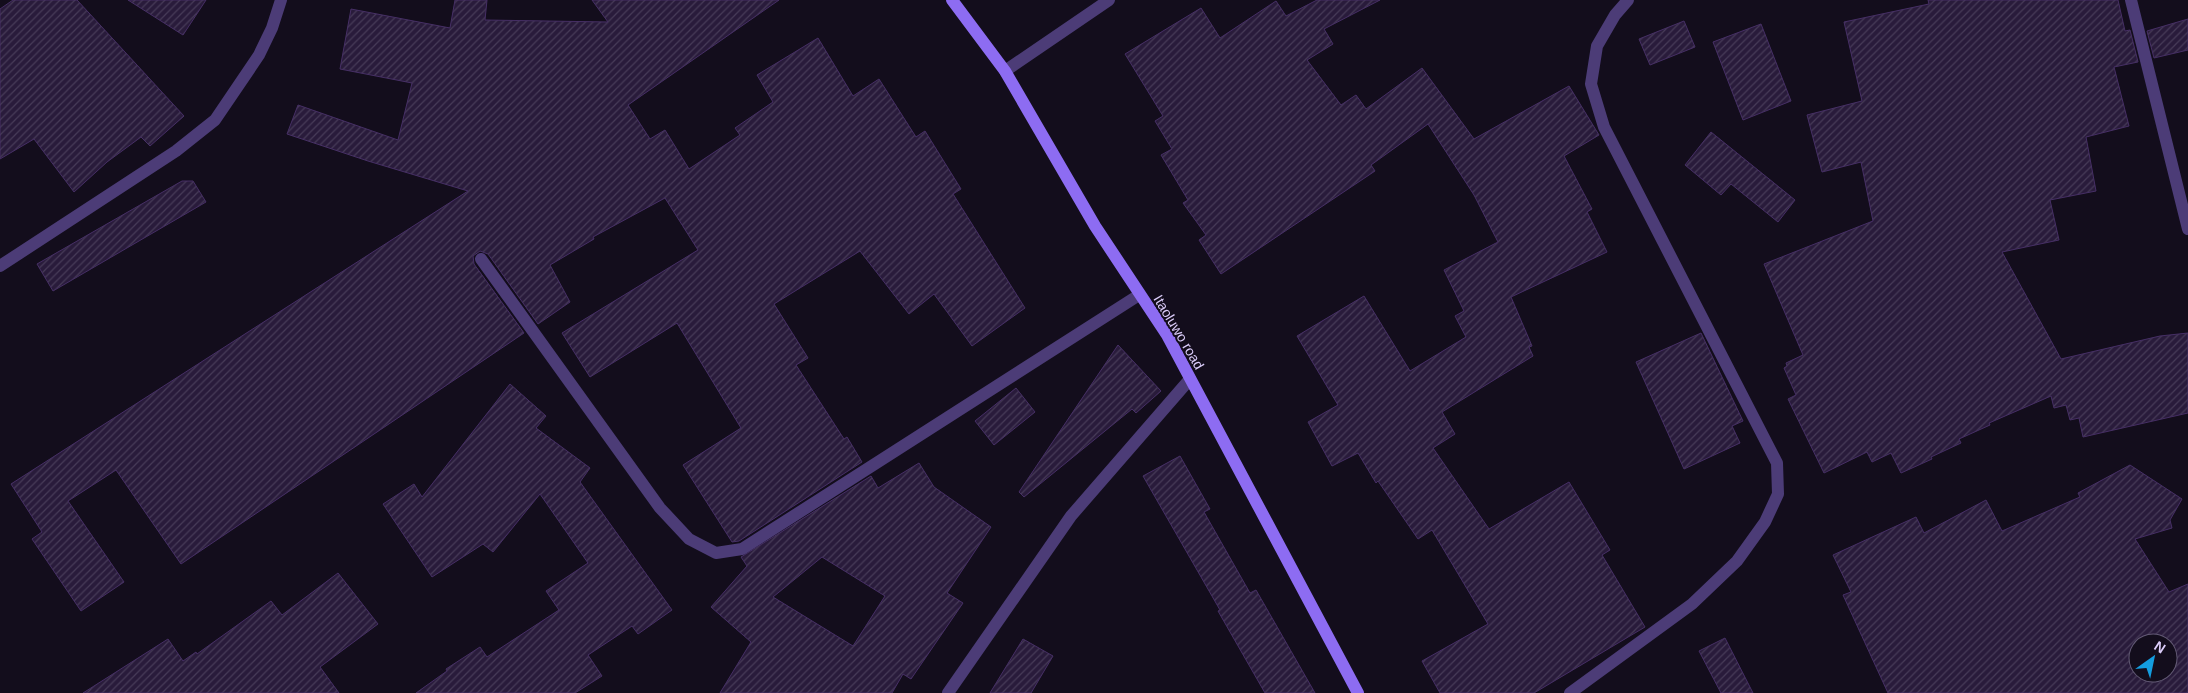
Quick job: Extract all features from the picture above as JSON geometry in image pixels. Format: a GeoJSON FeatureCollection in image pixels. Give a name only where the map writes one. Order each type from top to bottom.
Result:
{"type":"FeatureCollection","features":[{"type":"Feature","properties":{"kind":"street"},"geometry":{"type":"LineString","coordinates":[[0,266],[176,151],[214,120],[259,55],[272,28],[281,0]]}},
{"type":"Feature","properties":{"kind":"street","name":"Itaoluwo road"},"geometry":{"type":"LineString","coordinates":[[952,0],[1005,71],[1095,226],[1167,335],[1358,693]]}},
{"type":"Feature","properties":{"kind":"street"},"geometry":{"type":"LineString","coordinates":[[1005,71],[1109,0]]}},
{"type":"Feature","properties":{"kind":"street"},"geometry":{"type":"LineString","coordinates":[[1570,693],[1692,604],[1737,561],[1765,522],[1778,494],[1777,464],[1604,127],[1591,84],[1597,46],[1615,15],[1628,0]]}},
{"type":"Feature","properties":{"kind":"street"},"geometry":{"type":"LineString","coordinates":[[2131,0],[2188,229]]}},
{"type":"Feature","properties":{"kind":"street"},"geometry":{"type":"LineString","coordinates":[[481,259],[660,508],[689,539],[716,553],[742,550],[1139,295]]}},
{"type":"Feature","properties":{"kind":"street"},"geometry":{"type":"LineString","coordinates":[[948,693],[1071,516],[1190,379]]}},
{"type":"Feature","properties":{"kind":"building"},"geometry":{"type":"Polygon","coordinates":[[[13,0],[77,0],[184,116],[150,146],[141,137],[107,162],[74,192],[34,139],[0,159],[0,9],[13,0]]]}},
{"type":"Feature","properties":{"kind":"building"},"geometry":{"type":"Polygon","coordinates":[[[128,0],[206,0],[183,35],[128,0]]]}},
{"type":"Feature","properties":{"kind":"building"},"geometry":{"type":"Polygon","coordinates":[[[455,0],[487,0],[485,20],[608,22],[592,0],[779,0],[628,105],[650,139],[665,130],[689,169],[740,135],[735,128],[773,102],[757,75],[818,38],[853,96],[879,79],[916,137],[925,131],[961,189],[953,194],[1025,308],[972,346],[934,294],[909,314],[860,251],[774,304],[808,358],[796,365],[844,439],[847,437],[862,462],[739,541],[732,542],[683,465],[741,428],[677,323],[590,377],[562,333],[698,250],[665,198],[593,237],[594,239],[550,265],[570,302],[538,324],[488,254],[480,251],[473,256],[474,264],[524,333],[181,564],[116,470],[68,501],[124,582],[81,611],[32,539],[42,532],[11,484],[468,191],[287,134],[298,105],[398,140],[412,83],[340,69],[351,9],[450,28],[455,0]]]}},
{"type":"Feature","properties":{"kind":"building"},"geometry":{"type":"Polygon","coordinates":[[[1317,0],[1380,0],[1324,29],[1333,44],[1307,60],[1341,105],[1356,95],[1366,109],[1422,68],[1474,139],[1569,86],[1599,135],[1564,156],[1592,209],[1587,212],[1607,252],[1511,297],[1532,346],[1529,347],[1533,356],[1442,412],[1455,434],[1433,448],[1489,529],[1569,482],[1610,550],[1602,555],[1645,627],[1534,693],[1440,693],[1422,661],[1488,624],[1432,530],[1418,539],[1378,481],[1376,483],[1358,453],[1332,466],[1308,422],[1338,405],[1297,336],[1364,296],[1410,371],[1466,337],[1455,316],[1464,311],[1444,270],[1498,242],[1474,195],[1428,124],[1371,165],[1375,171],[1221,274],[1199,240],[1206,235],[1183,203],[1188,200],[1161,155],[1172,149],[1155,121],[1163,116],[1125,54],[1201,8],[1220,38],[1276,1],[1286,16],[1317,0]]]}},
{"type":"Feature","properties":{"kind":"building"},"geometry":{"type":"Polygon","coordinates":[[[1928,0],[2118,0],[2125,31],[2130,30],[2138,62],[2114,67],[2129,126],[2086,137],[2096,191],[2050,200],[2059,240],[2002,252],[2061,359],[2160,336],[2188,333],[2188,413],[2083,437],[2079,418],[2070,420],[2066,405],[2054,408],[2051,396],[1989,423],[1990,425],[1959,439],[1961,443],[1901,473],[1891,453],[1872,462],[1867,452],[1824,473],[1788,399],[1796,395],[1784,368],[1787,366],[1786,363],[1803,355],[1764,264],[1873,221],[1861,162],[1822,172],[1807,115],[1862,101],[1844,22],[1929,4],[1928,0]]]}},
{"type":"Feature","properties":{"kind":"building"},"geometry":{"type":"Polygon","coordinates":[[[2188,19],[2188,50],[2154,58],[2147,31],[2188,19]]]}},
{"type":"Feature","properties":{"kind":"building"},"geometry":{"type":"Polygon","coordinates":[[[1684,21],[1695,47],[1650,65],[1639,39],[1684,21]]]}},
{"type":"Feature","properties":{"kind":"building"},"geometry":{"type":"Polygon","coordinates":[[[1761,24],[1791,101],[1743,120],[1713,42],[1761,24]]]}},
{"type":"Feature","properties":{"kind":"building"},"geometry":{"type":"Polygon","coordinates":[[[1711,132],[1795,200],[1778,222],[1731,184],[1721,195],[1685,165],[1711,132]]]}},
{"type":"Feature","properties":{"kind":"building"},"geometry":{"type":"Polygon","coordinates":[[[182,181],[193,181],[206,202],[53,291],[37,264],[182,181]]]}},
{"type":"Feature","properties":{"kind":"building"},"geometry":{"type":"Polygon","coordinates":[[[1701,333],[1743,421],[1732,426],[1740,443],[1684,469],[1636,362],[1701,333]]]}},
{"type":"Feature","properties":{"kind":"building"},"geometry":{"type":"Polygon","coordinates":[[[1118,345],[1161,391],[1136,413],[1132,409],[1024,497],[1019,492],[1118,345]]]}},
{"type":"Feature","properties":{"kind":"building"},"geometry":{"type":"Polygon","coordinates":[[[510,384],[546,416],[536,428],[590,468],[580,482],[672,610],[638,634],[632,626],[588,655],[602,676],[575,693],[416,693],[447,671],[446,669],[480,647],[487,657],[559,610],[546,591],[588,563],[540,494],[493,552],[483,544],[432,577],[383,504],[414,484],[422,497],[510,384]]]}},
{"type":"Feature","properties":{"kind":"building"},"geometry":{"type":"Polygon","coordinates":[[[1016,388],[1035,412],[994,445],[975,421],[1016,388]]]}},
{"type":"Feature","properties":{"kind":"building"},"geometry":{"type":"Polygon","coordinates":[[[1180,456],[1210,509],[1204,512],[1250,593],[1256,590],[1315,693],[1265,693],[1218,611],[1220,610],[1143,476],[1180,456]]]}},
{"type":"Feature","properties":{"kind":"building"},"geometry":{"type":"Polygon","coordinates":[[[919,463],[934,487],[991,527],[947,593],[963,603],[911,679],[903,674],[892,693],[720,693],[751,642],[711,607],[747,566],[741,557],[871,476],[878,488],[919,463]],[[822,557],[773,597],[853,646],[885,596],[822,557]]]}},
{"type":"Feature","properties":{"kind":"building"},"geometry":{"type":"Polygon","coordinates":[[[2130,465],[2182,499],[2170,520],[2172,528],[2135,539],[2169,592],[2188,584],[2188,693],[1888,693],[1843,595],[1851,592],[1833,555],[1916,517],[1924,533],[1986,500],[2002,531],[2080,497],[2078,493],[2130,465]]]}},
{"type":"Feature","properties":{"kind":"building"},"geometry":{"type":"Polygon","coordinates":[[[338,573],[378,624],[320,667],[339,693],[83,693],[168,639],[183,661],[196,652],[197,654],[271,601],[282,615],[338,573]]]}},
{"type":"Feature","properties":{"kind":"building"},"geometry":{"type":"Polygon","coordinates":[[[1725,638],[1753,693],[1721,693],[1699,651],[1725,638]]]}},
{"type":"Feature","properties":{"kind":"building"},"geometry":{"type":"Polygon","coordinates":[[[1023,639],[1053,656],[1031,693],[990,693],[1023,639]]]}}]}
